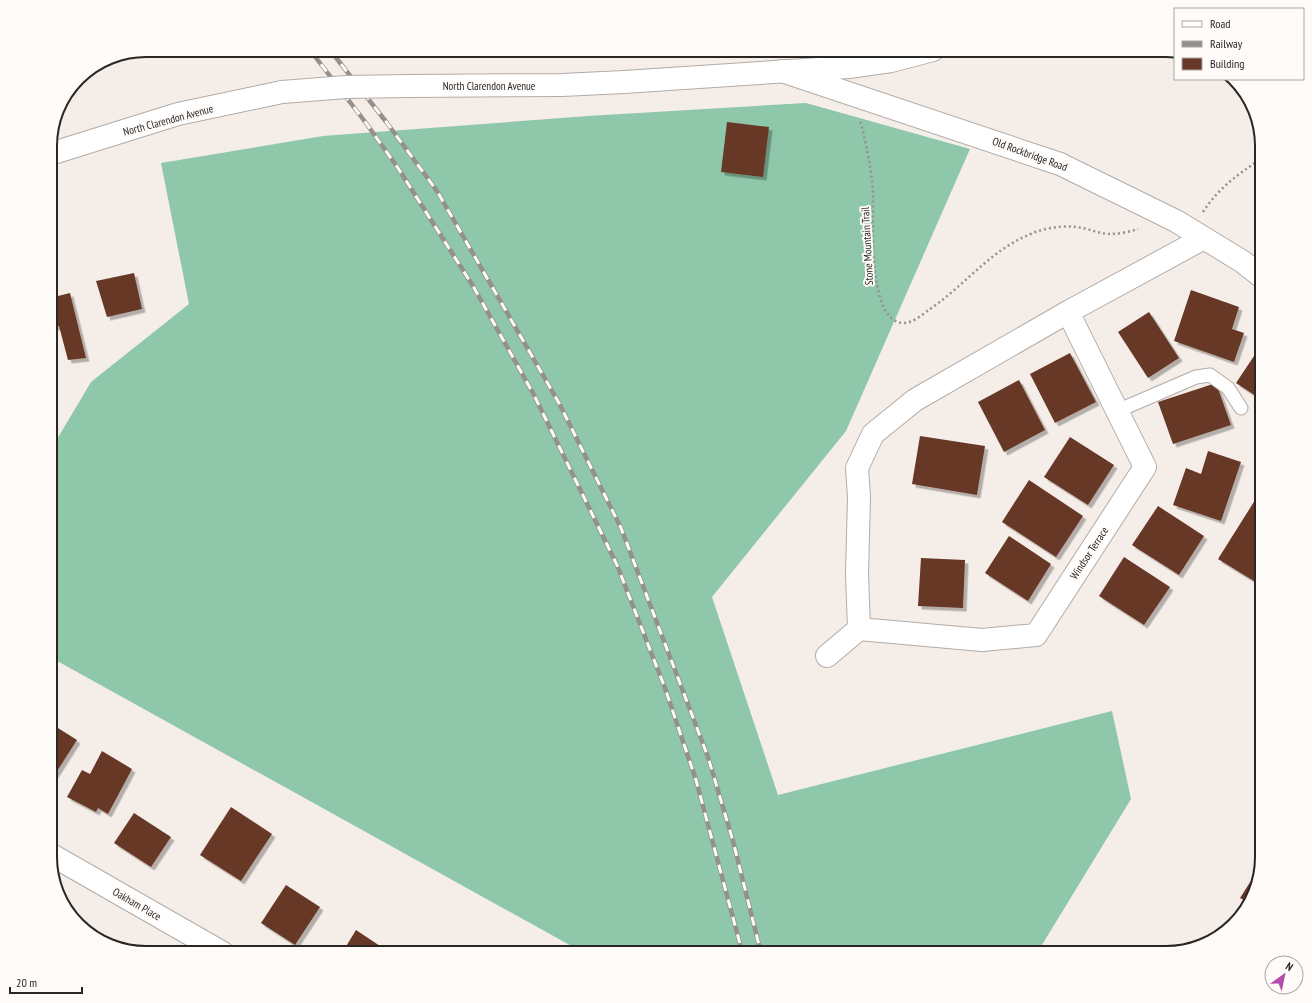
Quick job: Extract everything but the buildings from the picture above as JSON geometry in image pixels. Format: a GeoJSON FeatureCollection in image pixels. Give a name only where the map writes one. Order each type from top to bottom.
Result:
{"type":"FeatureCollection","features":[{"type":"Feature","properties":{"kind":"street","name":"North Clarendon Avenue"},"geometry":{"type":"LineString","coordinates":[[57,152],[178,114],[282,92],[346,87],[562,86],[850,67],[891,61],[906,57]]}},
{"type":"Feature","properties":{"kind":"street","name":"Old Rockbridge Road"},"geometry":{"type":"LineString","coordinates":[[781,71],[1060,164],[1176,221],[1255,271]]}},
{"type":"Feature","properties":{"kind":"street"},"geometry":{"type":"LineString","coordinates":[[828,656],[859,629],[857,574],[859,497],[857,468],[873,434],[915,400],[1068,312],[1204,238]]}},
{"type":"Feature","properties":{"kind":"street","name":"Windsor Terrace"},"geometry":{"type":"LineString","coordinates":[[859,629],[982,640],[1036,635],[1145,468],[1068,312]]}},
{"type":"Feature","properties":{"kind":"street","name":"Oakham Place"},"geometry":{"type":"LineString","coordinates":[[57,858],[211,946]]}},
{"type":"Feature","properties":{"kind":"lane"},"geometry":{"type":"LineString","coordinates":[[1117,411],[1196,377],[1210,375],[1228,388],[1241,408]]}},
{"type":"Feature","properties":{"kind":"path","name":"Stone Mountain Trail"},"geometry":{"type":"LineString","coordinates":[[857,117],[862,127],[870,167],[873,192],[875,270],[877,288],[881,301],[890,316],[903,323],[912,321],[931,309],[988,259],[1008,244],[1026,235],[1056,227],[1075,227],[1108,234],[1122,233],[1142,228]]}},
{"type":"Feature","properties":{"kind":"path"},"geometry":{"type":"LineString","coordinates":[[1202,214],[1213,198],[1234,177],[1255,163]]}},
{"type":"Feature","properties":{"kind":"green space"},"geometry":{"type":"Polygon","coordinates":[[[806,103],[970,149],[846,431],[712,597],[778,795],[1112,711],[1131,799],[1041,946],[571,946],[57,661],[57,439],[91,382],[189,304],[161,163],[323,136],[588,116],[806,103]]]}},
{"type":"Feature","properties":{"kind":"railway"},"geometry":{"type":"LineString","coordinates":[[315,57],[366,123],[398,168],[473,286],[534,395],[617,565],[665,688],[696,780],[740,946]]}},
{"type":"Feature","properties":{"kind":"railway"},"geometry":{"type":"LineString","coordinates":[[335,57],[387,123],[437,191],[559,403],[621,528],[708,757],[733,841],[759,946]]}}]}
